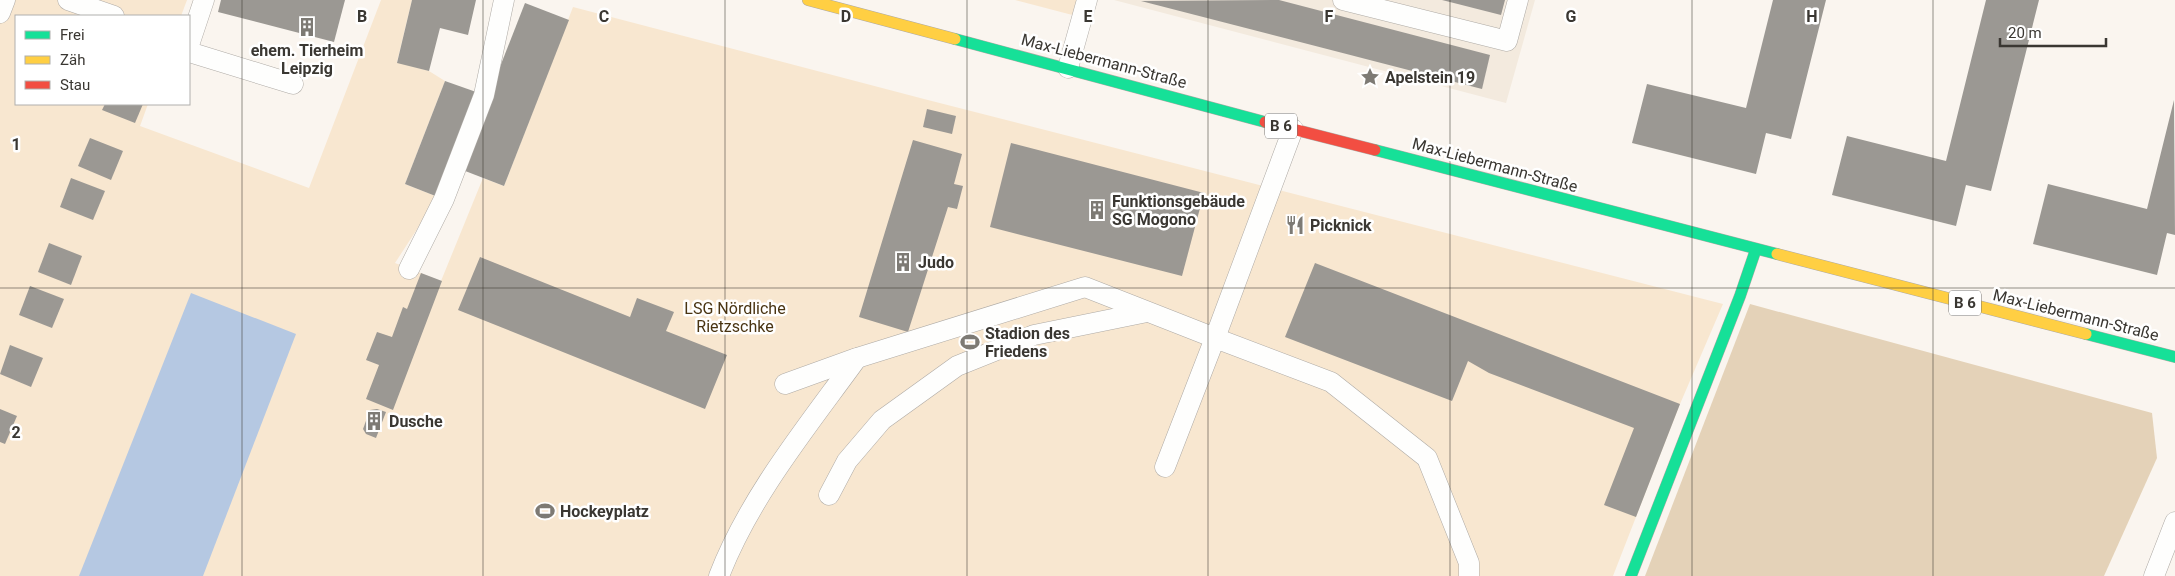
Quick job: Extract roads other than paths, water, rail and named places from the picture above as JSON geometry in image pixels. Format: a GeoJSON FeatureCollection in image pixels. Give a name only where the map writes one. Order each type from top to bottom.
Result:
{"type":"FeatureCollection","features":[{"type":"Feature","properties":{"kind":"main road","name":"Max-Liebermann-Straße"},"geometry":{"type":"LineString","coordinates":[[808,0],[1293,129],[2175,357]]}},
{"type":"Feature","properties":{"kind":"main road"},"geometry":{"type":"LineString","coordinates":[[1631,576],[1740,296],[1756,249]]}},
{"type":"Feature","properties":{"kind":"lane"},"geometry":{"type":"LineString","coordinates":[[0,13],[5,0]]}},
{"type":"Feature","properties":{"kind":"lane"},"geometry":{"type":"LineString","coordinates":[[68,0],[111,15]]}},
{"type":"Feature","properties":{"kind":"lane"},"geometry":{"type":"LineString","coordinates":[[190,42],[204,0]]}},
{"type":"Feature","properties":{"kind":"lane"},"geometry":{"type":"LineString","coordinates":[[409,269],[444,199],[484,96],[504,0]]}},
{"type":"Feature","properties":{"kind":"lane"},"geometry":{"type":"LineString","coordinates":[[1068,68],[1087,0]]}},
{"type":"Feature","properties":{"kind":"lane"},"geometry":{"type":"LineString","coordinates":[[1342,0],[1507,41],[1518,0]]}},
{"type":"Feature","properties":{"kind":"lane"},"geometry":{"type":"LineString","coordinates":[[190,52],[293,84]]}},
{"type":"Feature","properties":{"kind":"lane"},"geometry":{"type":"LineString","coordinates":[[1165,467],[1293,129]]}},
{"type":"Feature","properties":{"kind":"lane"},"geometry":{"type":"LineString","coordinates":[[785,384],[857,358],[1085,287],[1331,382],[1427,458],[1469,563],[1469,576]]}},
{"type":"Feature","properties":{"kind":"lane"},"geometry":{"type":"LineString","coordinates":[[829,495],[847,461],[882,420],[957,366],[1034,335],[1147,312]]}},
{"type":"Feature","properties":{"kind":"lane"},"geometry":{"type":"LineString","coordinates":[[719,576],[729,552],[774,473],[857,358]]}},
{"type":"Feature","properties":{"kind":"lane"},"geometry":{"type":"LineString","coordinates":[[2154,576],[2175,522]]}},
{"type":"Feature","properties":{"kind":"water"},"geometry":{"type":"Polygon","coordinates":[[[191,293],[296,334],[203,576],[79,576],[191,293]]]}},
{"type":"Feature","properties":{"kind":"place","name":"ehem. Tierheim Leipzig"},"geometry":{"type":"Point","coordinates":[307,27]}},
{"type":"Feature","properties":{"kind":"place","name":"Apelstein 19"},"geometry":{"type":"Point","coordinates":[1370,77]}},
{"type":"Feature","properties":{"kind":"place","name":"Funktionsgebäude SG Mogono"},"geometry":{"type":"Point","coordinates":[1097,210]}},
{"type":"Feature","properties":{"kind":"place","name":"Picknick"},"geometry":{"type":"Point","coordinates":[1295,225]}},
{"type":"Feature","properties":{"kind":"place","name":"Judo"},"geometry":{"type":"Point","coordinates":[903,262]}},
{"type":"Feature","properties":{"kind":"place","name":"Stadion des Friedens"},"geometry":{"type":"Point","coordinates":[970,342]}},
{"type":"Feature","properties":{"kind":"place","name":"Dusche"},"geometry":{"type":"Point","coordinates":[374,421]}},
{"type":"Feature","properties":{"kind":"place","name":"Hockeyplatz"},"geometry":{"type":"Point","coordinates":[545,511]}},
{"type":"Feature","properties":{"kind":"park label","name":"LSG Nördliche Rietzschke"},"geometry":{"type":"Point","coordinates":[735,317]}}]}
